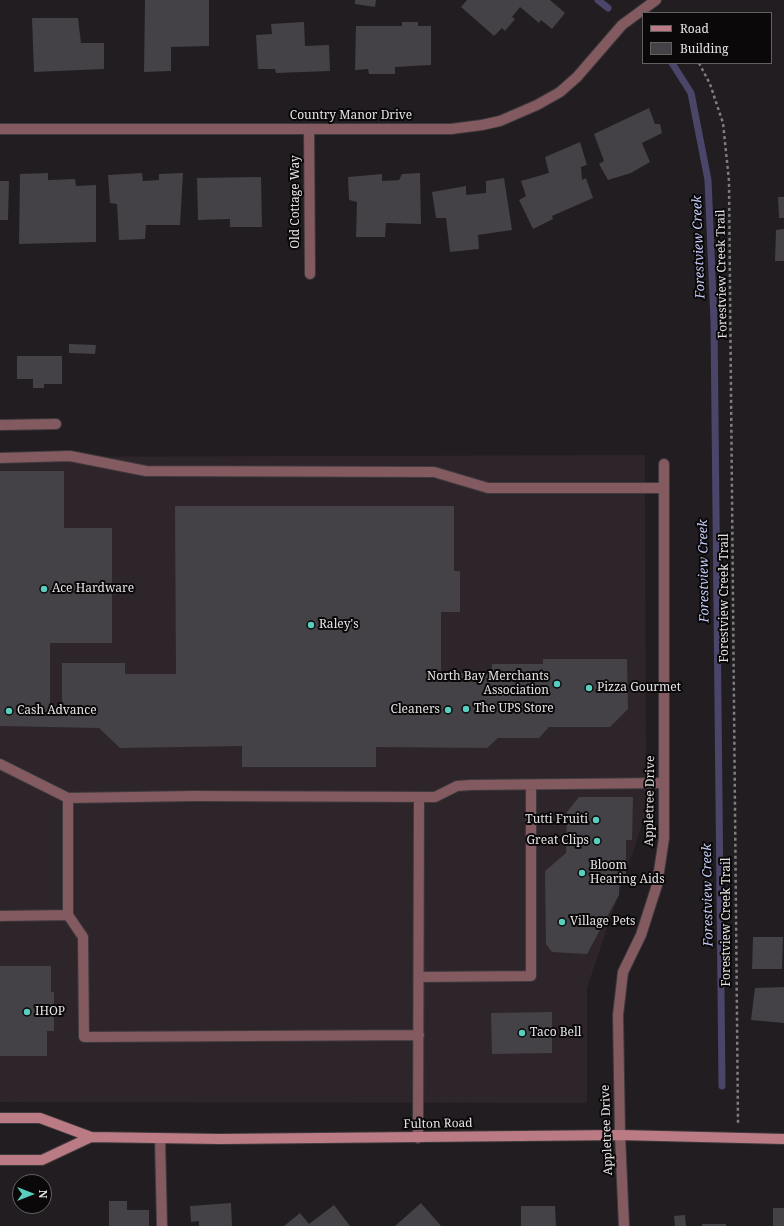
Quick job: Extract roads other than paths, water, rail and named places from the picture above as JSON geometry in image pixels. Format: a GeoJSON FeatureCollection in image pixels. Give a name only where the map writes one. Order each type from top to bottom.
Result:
{"type":"FeatureCollection","features":[{"type":"Feature","properties":{"kind":"main road","name":"Fulton Road"},"geometry":{"type":"LineString","coordinates":[[0,1118],[40,1118],[92,1137],[160,1139],[418,1138],[620,1135],[784,1139]]}},
{"type":"Feature","properties":{"kind":"main road","name":"Fulton Road"},"geometry":{"type":"LineString","coordinates":[[0,1160],[42,1160],[92,1137]]}},
{"type":"Feature","properties":{"kind":"street","name":"Country Manor Drive"},"geometry":{"type":"LineString","coordinates":[[0,129],[451,129],[500,121],[537,105],[560,92],[577,77],[622,25],[656,0]]}},
{"type":"Feature","properties":{"kind":"street","name":"Old Cottage Way"},"geometry":{"type":"LineString","coordinates":[[309,129],[310,274]]}},
{"type":"Feature","properties":{"kind":"street"},"geometry":{"type":"LineString","coordinates":[[0,425],[56,424]]}},
{"type":"Feature","properties":{"kind":"street"},"geometry":{"type":"LineString","coordinates":[[0,458],[70,456],[146,470],[434,472],[488,488],[664,488]]}},
{"type":"Feature","properties":{"kind":"street","name":"Appletree Drive"},"geometry":{"type":"LineString","coordinates":[[624,1226],[620,1135],[618,1015],[623,972],[641,934],[657,885],[664,838],[664,464]]}},
{"type":"Feature","properties":{"kind":"street"},"geometry":{"type":"LineString","coordinates":[[0,764],[68,798],[194,796],[435,797],[457,786],[471,785],[664,783]]}},
{"type":"Feature","properties":{"kind":"street"},"geometry":{"type":"LineString","coordinates":[[419,977],[531,976],[531,785]]}},
{"type":"Feature","properties":{"kind":"street"},"geometry":{"type":"LineString","coordinates":[[418,1138],[419,797]]}},
{"type":"Feature","properties":{"kind":"street"},"geometry":{"type":"LineString","coordinates":[[68,798],[68,915],[83,937],[84,1037],[419,1035]]}},
{"type":"Feature","properties":{"kind":"street"},"geometry":{"type":"LineString","coordinates":[[0,916],[68,915]]}},
{"type":"Feature","properties":{"kind":"street"},"geometry":{"type":"LineString","coordinates":[[160,1139],[162,1226]]}},
{"type":"Feature","properties":{"kind":"waterway","name":"Forestview Creek"},"geometry":{"type":"LineString","coordinates":[[598,0],[608,8]]}},
{"type":"Feature","properties":{"kind":"waterway","name":"Forestview Creek"},"geometry":{"type":"LineString","coordinates":[[673,64],[691,93],[708,180],[714,322],[722,1086]]}},
{"type":"Feature","properties":{"kind":"place","name":"Ace Hardware"},"geometry":{"type":"Point","coordinates":[44,589]}},
{"type":"Feature","properties":{"kind":"place","name":"Raley's"},"geometry":{"type":"Point","coordinates":[311,625]}},
{"type":"Feature","properties":{"kind":"place","name":"North Bay Merchants Association"},"geometry":{"type":"Point","coordinates":[557,684]}},
{"type":"Feature","properties":{"kind":"place","name":"Pizza Gourmet"},"geometry":{"type":"Point","coordinates":[589,688]}},
{"type":"Feature","properties":{"kind":"place","name":"The UPS Store"},"geometry":{"type":"Point","coordinates":[466,709]}},
{"type":"Feature","properties":{"kind":"place","name":"Cleaners"},"geometry":{"type":"Point","coordinates":[448,710]}},
{"type":"Feature","properties":{"kind":"place","name":"Cash Advance"},"geometry":{"type":"Point","coordinates":[9,711]}},
{"type":"Feature","properties":{"kind":"place","name":"Tutti Fruiti"},"geometry":{"type":"Point","coordinates":[596,820]}},
{"type":"Feature","properties":{"kind":"place","name":"Great Clips"},"geometry":{"type":"Point","coordinates":[597,841]}},
{"type":"Feature","properties":{"kind":"place","name":"Bloom Hearing Aids"},"geometry":{"type":"Point","coordinates":[582,873]}},
{"type":"Feature","properties":{"kind":"place","name":"Village Pets"},"geometry":{"type":"Point","coordinates":[562,922]}},
{"type":"Feature","properties":{"kind":"place","name":"IHOP"},"geometry":{"type":"Point","coordinates":[27,1012]}},
{"type":"Feature","properties":{"kind":"place","name":"Taco Bell"},"geometry":{"type":"Point","coordinates":[522,1033]}}]}
